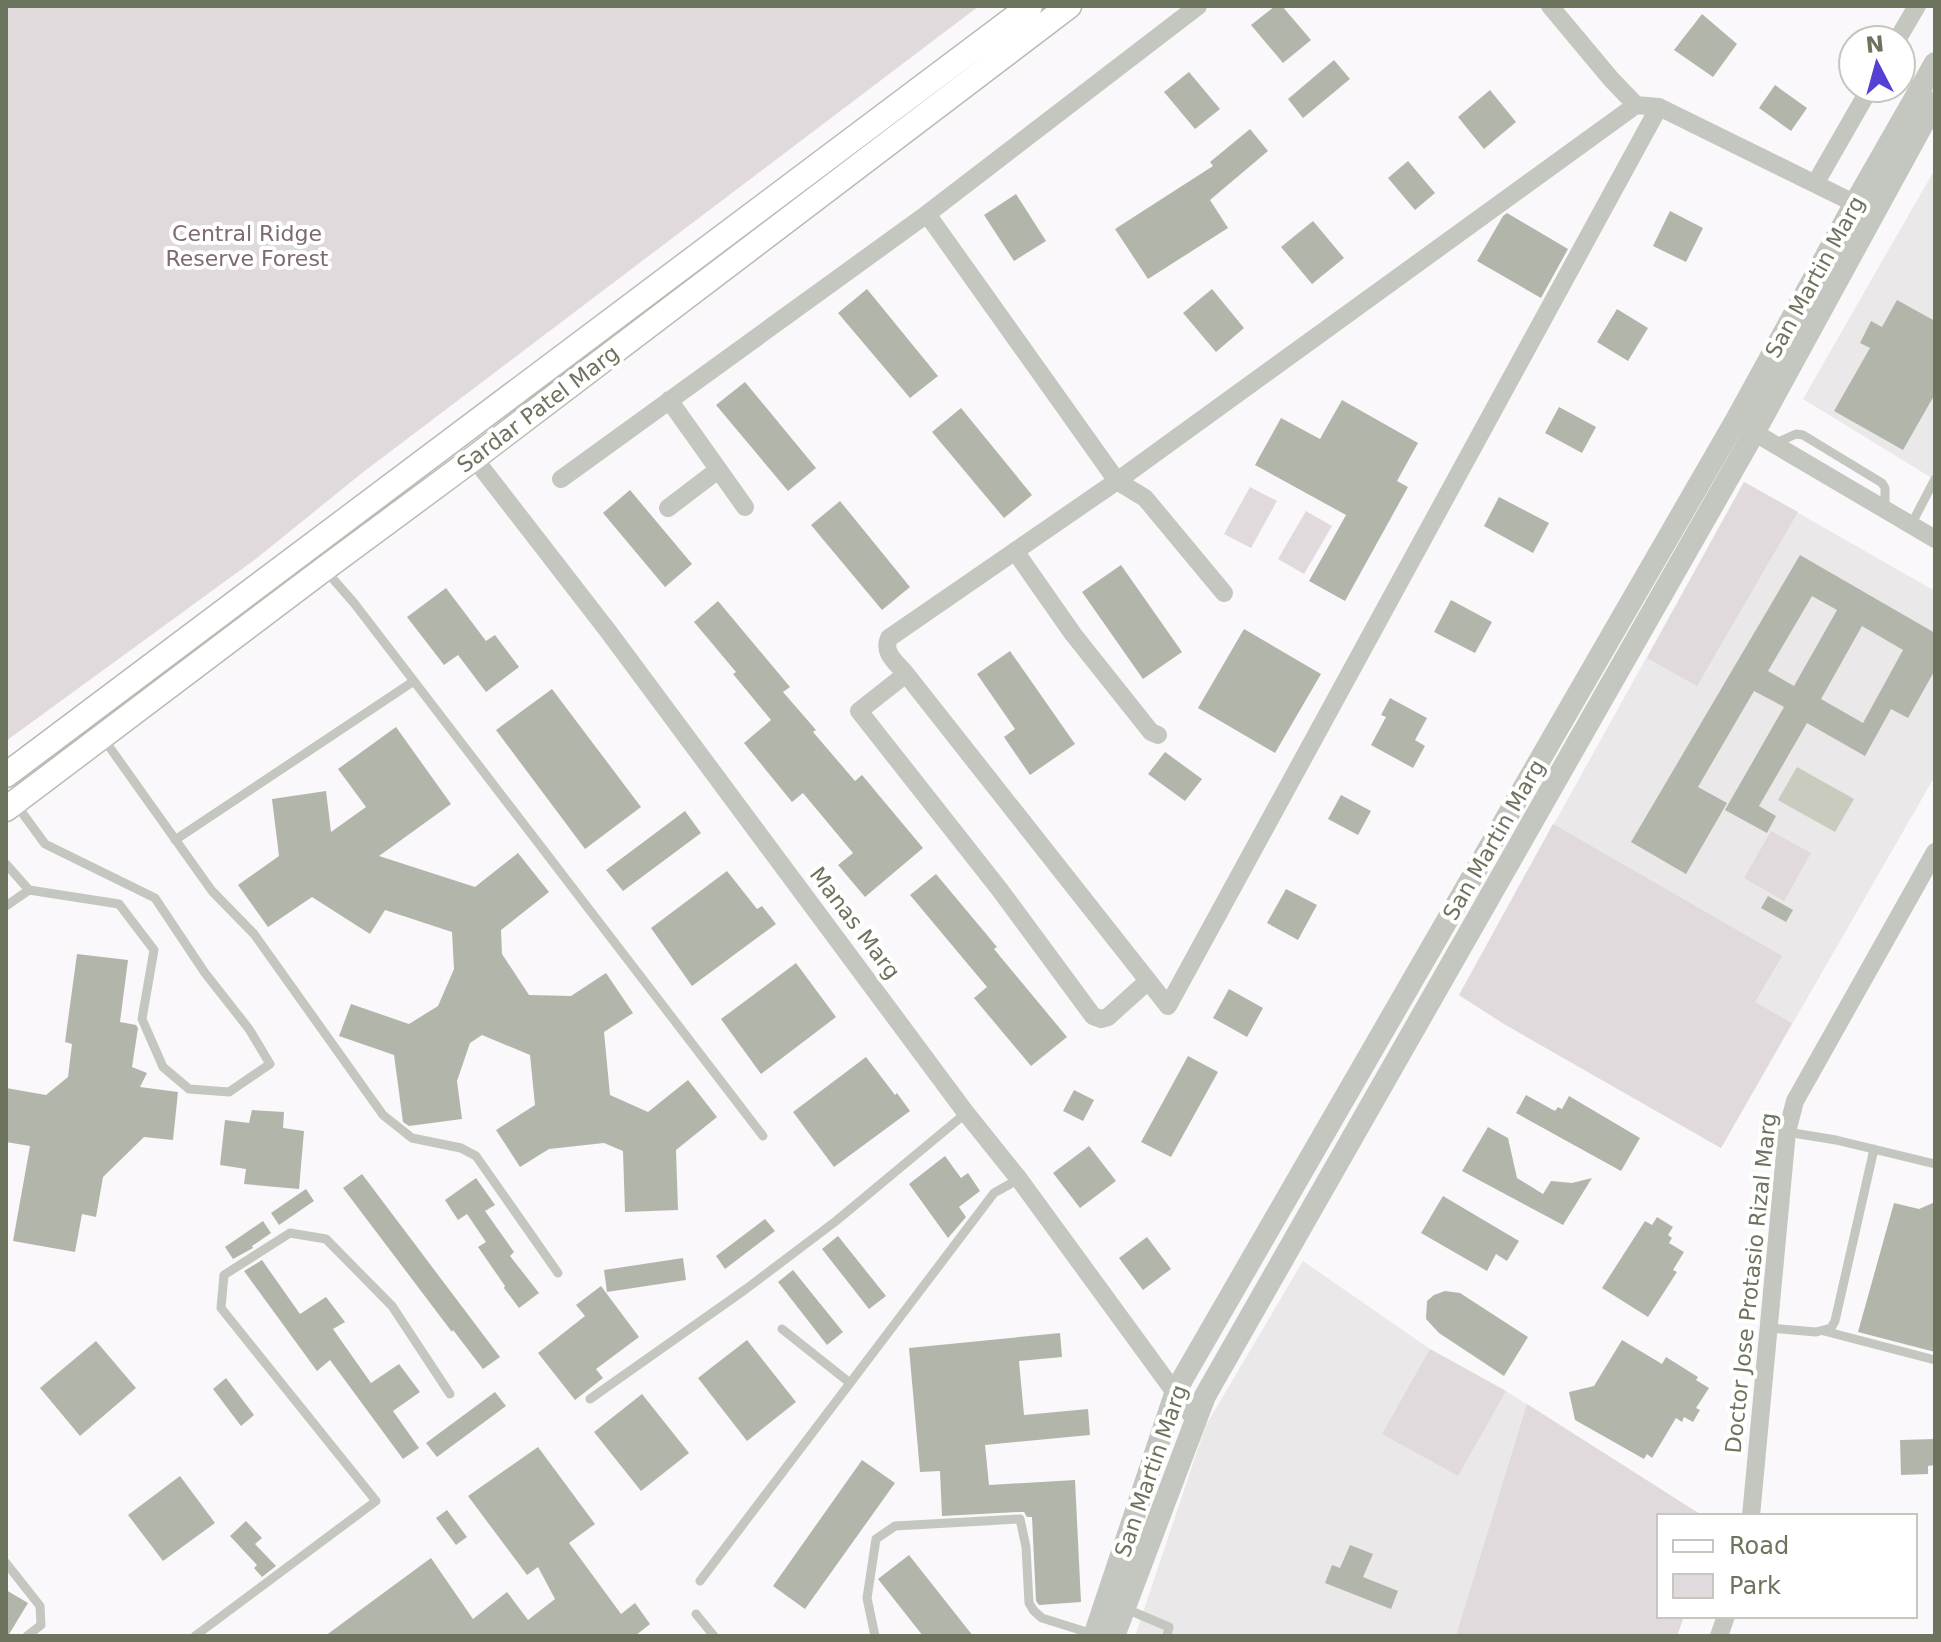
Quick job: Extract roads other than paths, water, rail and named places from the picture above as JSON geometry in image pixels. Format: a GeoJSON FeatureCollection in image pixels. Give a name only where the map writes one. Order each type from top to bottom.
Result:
{"type":"FeatureCollection","features":[{"type":"Feature","properties":{"kind":"main road","name":"Sardar Patel Marg"},"geometry":{"type":"LineString","coordinates":[[6,775],[1030,6]]}},
{"type":"Feature","properties":{"kind":"main road","name":"Sardar Patel Marg"},"geometry":{"type":"LineString","coordinates":[[11,806],[1069,6]]}},
{"type":"Feature","properties":{"kind":"street"},"geometry":{"type":"LineString","coordinates":[[561,479],[927,214],[1198,6]]}},
{"type":"Feature","properties":{"kind":"street"},"geometry":{"type":"LineString","coordinates":[[1550,6],[1636,105]]}},
{"type":"Feature","properties":{"kind":"street"},"geometry":{"type":"LineString","coordinates":[[1906,24],[1917,6]]}},
{"type":"Feature","properties":{"kind":"street","name":"San Martin Marg"},"geometry":{"type":"LineString","coordinates":[[1101,1635],[1124,1608],[1205,1396],[1745,427],[1864,208],[1935,63]]}},
{"type":"Feature","properties":{"kind":"street","name":"San Martin Marg"},"geometry":{"type":"LineString","coordinates":[[1864,208],[1935,102]]}},
{"type":"Feature","properties":{"kind":"street"},"geometry":{"type":"LineString","coordinates":[[1815,184],[1861,104]]}},
{"type":"Feature","properties":{"kind":"street"},"geometry":{"type":"LineString","coordinates":[[1659,107],[1168,1006],[888,653],[889,638],[1117,481],[1636,105],[1659,107],[1864,208]]}},
{"type":"Feature","properties":{"kind":"street"},"geometry":{"type":"LineString","coordinates":[[927,214],[1117,481],[1145,498],[1224,593]]}},
{"type":"Feature","properties":{"kind":"street"},"geometry":{"type":"LineString","coordinates":[[669,400],[745,507]]}},
{"type":"Feature","properties":{"kind":"street"},"geometry":{"type":"LineString","coordinates":[[1745,427],[1935,539]]}},
{"type":"Feature","properties":{"kind":"street","name":"San Martin Marg"},"geometry":{"type":"LineString","coordinates":[[1101,1635],[1175,1394],[1745,427]]}},
{"type":"Feature","properties":{"kind":"street","name":"Manas Marg"},"geometry":{"type":"LineString","coordinates":[[474,458],[608,631],[966,1113],[1019,1179],[1195,1420]]}},
{"type":"Feature","properties":{"kind":"street"},"geometry":{"type":"LineString","coordinates":[[668,508],[718,470]]}},
{"type":"Feature","properties":{"kind":"street"},"geometry":{"type":"LineString","coordinates":[[1015,551],[1073,634],[1151,732],[1158,735]]}},
{"type":"Feature","properties":{"kind":"street"},"geometry":{"type":"LineString","coordinates":[[906,674],[859,711],[1000,890],[1093,1016],[1101,1019],[1108,1017],[1148,981]]}},
{"type":"Feature","properties":{"kind":"street","name":"Doctor Jose Protasio Rizal Marg"},"geometry":{"type":"LineString","coordinates":[[1751,1514],[1787,1132],[1795,1101],[1935,852]]}},
{"type":"Feature","properties":{"kind":"lane"},"geometry":{"type":"LineString","coordinates":[[1911,525],[1935,479]]}},
{"type":"Feature","properties":{"kind":"lane"},"geometry":{"type":"LineString","coordinates":[[324,569],[354,603],[763,1136]]}},
{"type":"Feature","properties":{"kind":"lane"},"geometry":{"type":"LineString","coordinates":[[175,840],[414,681]]}},
{"type":"Feature","properties":{"kind":"lane"},"geometry":{"type":"LineString","coordinates":[[102,737],[212,891],[254,934],[383,1115],[412,1138],[461,1148],[476,1156],[558,1273]]}},
{"type":"Feature","properties":{"kind":"lane"},"geometry":{"type":"LineString","coordinates":[[6,864],[29,890],[119,904],[154,950],[142,1019],[163,1067],[189,1089],[229,1092],[270,1064],[249,1029],[205,973],[155,898],[45,844],[11,806]]}},
{"type":"Feature","properties":{"kind":"lane"},"geometry":{"type":"LineString","coordinates":[[6,906],[29,890]]}},
{"type":"Feature","properties":{"kind":"lane"},"geometry":{"type":"LineString","coordinates":[[590,1399],[746,1289],[966,1113]]}},
{"type":"Feature","properties":{"kind":"lane"},"geometry":{"type":"LineString","coordinates":[[1787,1132],[1935,1164]]}},
{"type":"Feature","properties":{"kind":"lane"},"geometry":{"type":"LineString","coordinates":[[1824,1331],[1831,1328],[1839,1310],[1874,1149]]}},
{"type":"Feature","properties":{"kind":"lane"},"geometry":{"type":"LineString","coordinates":[[700,1581],[994,1193],[1019,1179]]}},
{"type":"Feature","properties":{"kind":"lane"},"geometry":{"type":"LineString","coordinates":[[195,1636],[376,1501],[221,1308],[224,1275],[290,1233],[326,1239],[392,1306],[450,1394]]}},
{"type":"Feature","properties":{"kind":"lane"},"geometry":{"type":"LineString","coordinates":[[1768,1328],[1824,1331],[1935,1360]]}},
{"type":"Feature","properties":{"kind":"lane"},"geometry":{"type":"LineString","coordinates":[[782,1329],[850,1383]]}},
{"type":"Feature","properties":{"kind":"lane"},"geometry":{"type":"LineString","coordinates":[[875,1636],[867,1598],[876,1539],[895,1526],[1020,1519],[1026,1547],[1029,1603],[1034,1611],[1042,1618],[1101,1635]]}},
{"type":"Feature","properties":{"kind":"lane"},"geometry":{"type":"LineString","coordinates":[[6,1563],[40,1606],[41,1625],[27,1636]]}},
{"type":"Feature","properties":{"kind":"lane"},"geometry":{"type":"LineString","coordinates":[[1124,1608],[1169,1627],[1167,1636]]}},
{"type":"Feature","properties":{"kind":"lane"},"geometry":{"type":"LineString","coordinates":[[696,1614],[714,1636]]}},
{"type":"Feature","properties":{"kind":"park label","name":"Central Ridge Reserve Forest"},"geometry":{"type":"Point","coordinates":[247,246]}}]}
